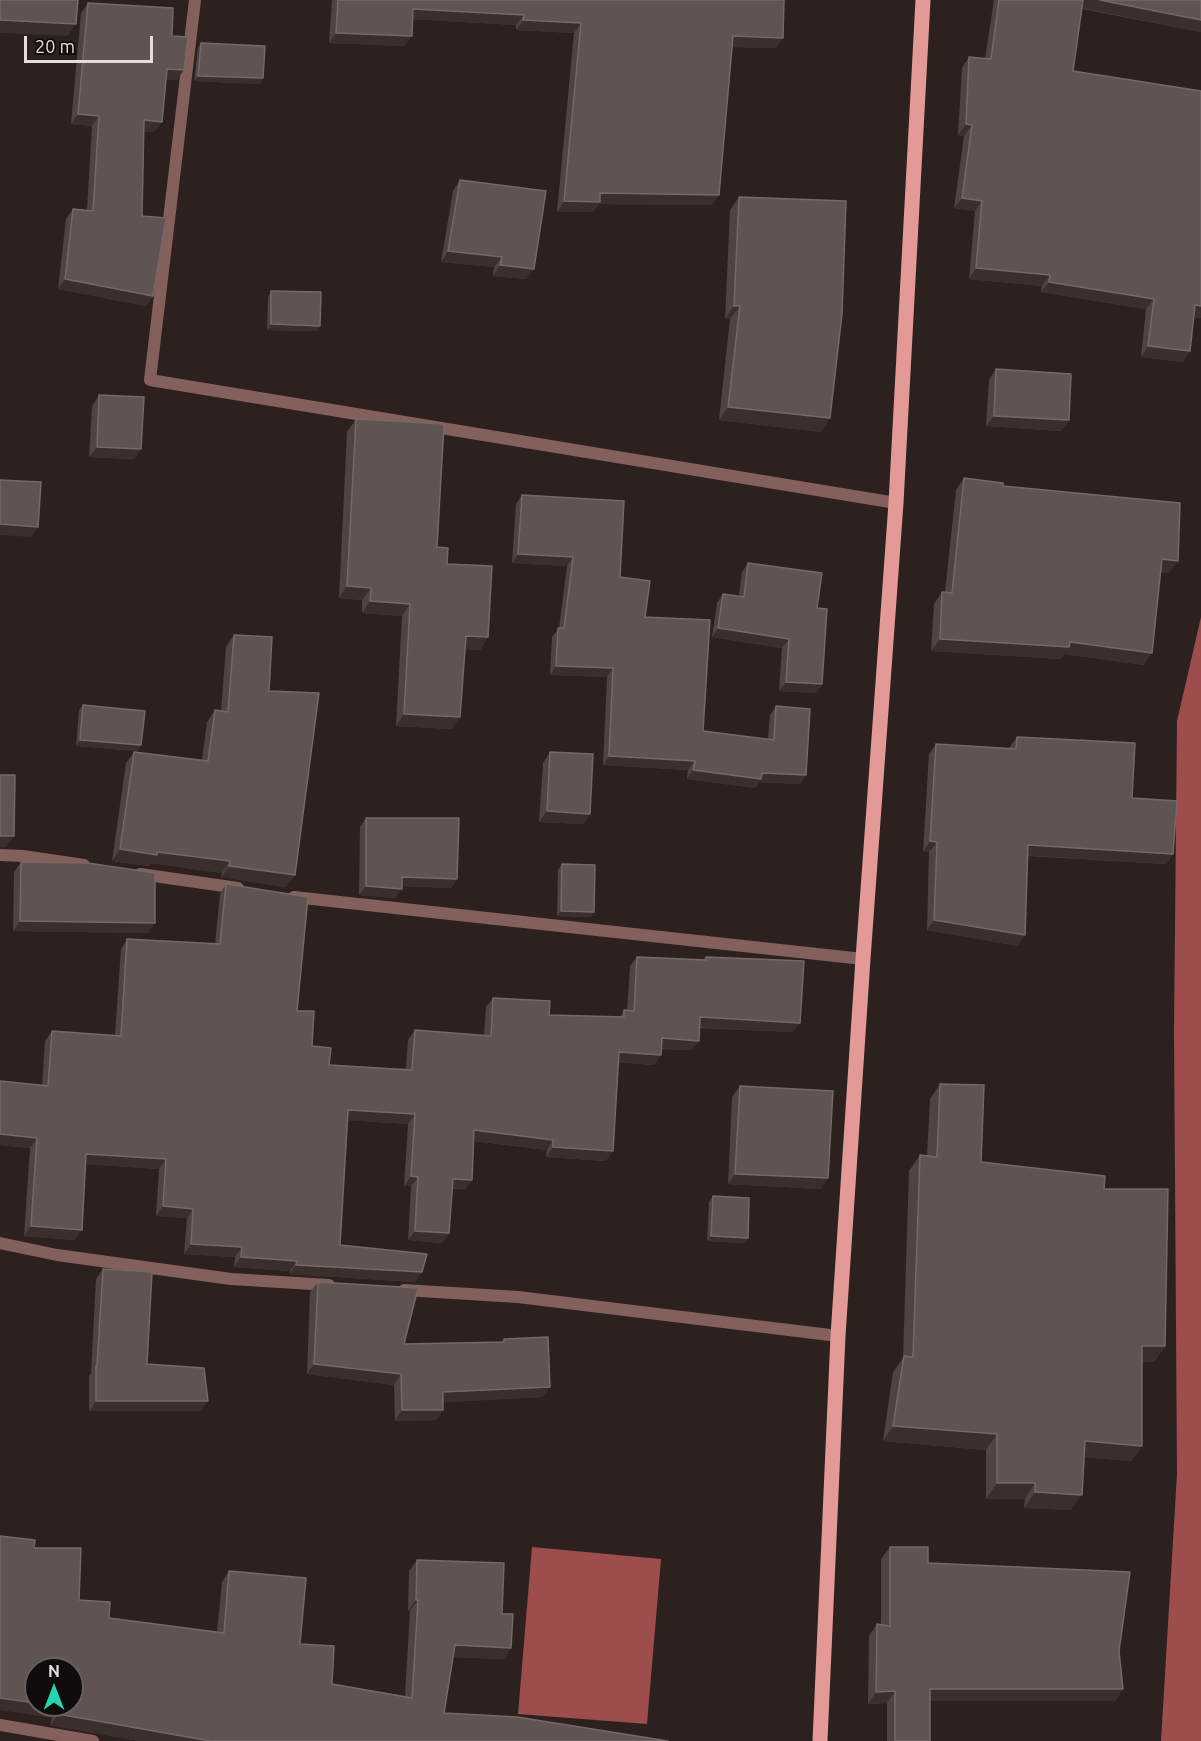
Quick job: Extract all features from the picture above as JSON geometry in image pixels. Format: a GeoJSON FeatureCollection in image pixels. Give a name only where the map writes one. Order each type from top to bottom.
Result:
{"type":"FeatureCollection","features":[{"type":"Feature","properties":{"kind":"main road"},"geometry":{"type":"LineString","coordinates":[[820,1741],[838,1336],[896,503],[923,0]]}},
{"type":"Feature","properties":{"kind":"street"},"geometry":{"type":"LineString","coordinates":[[195,0],[150,380],[896,503]]}},
{"type":"Feature","properties":{"kind":"street"},"geometry":{"type":"LineString","coordinates":[[0,855],[23,856],[93,867]]}},
{"type":"Feature","properties":{"kind":"street"},"geometry":{"type":"LineString","coordinates":[[128,872],[256,891]]}},
{"type":"Feature","properties":{"kind":"street"},"geometry":{"type":"LineString","coordinates":[[279,894],[863,959]]}},
{"type":"Feature","properties":{"kind":"street"},"geometry":{"type":"LineString","coordinates":[[0,1243],[57,1255],[231,1279],[338,1286]]}},
{"type":"Feature","properties":{"kind":"street"},"geometry":{"type":"LineString","coordinates":[[386,1289],[518,1297],[838,1336]]}},
{"type":"Feature","properties":{"kind":"street"},"geometry":{"type":"LineString","coordinates":[[0,1725],[93,1741]]}},
{"type":"Feature","properties":{"kind":"shaded area"},"geometry":{"type":"Polygon","coordinates":[[[1201,617],[1201,1741],[1161,1741],[1177,1474],[1174,1031],[1177,721],[1201,617]]]}},
{"type":"Feature","properties":{"kind":"shaded area"},"geometry":{"type":"Polygon","coordinates":[[[532,1547],[661,1559],[647,1724],[518,1714],[532,1547]]]}},
{"type":"Feature","properties":{"kind":"building"},"geometry":{"type":"Polygon","coordinates":[[[0,0],[78,0],[76,24],[0,20],[0,0]]]}},
{"type":"Feature","properties":{"kind":"building"},"geometry":{"type":"Polygon","coordinates":[[[338,0],[784,0],[783,38],[733,36],[719,195],[600,193],[600,202],[564,201],[581,23],[523,20],[524,15],[413,9],[412,36],[336,33],[338,0]]]}},
{"type":"Feature","properties":{"kind":"building"},"geometry":{"type":"Polygon","coordinates":[[[999,0],[1083,0],[1073,71],[1201,91],[1201,306],[1195,305],[1190,351],[1148,346],[1154,299],[1049,282],[1050,275],[976,268],[982,201],[962,198],[972,125],[966,124],[969,57],[991,59],[999,0]]]}},
{"type":"Feature","properties":{"kind":"building"},"geometry":{"type":"Polygon","coordinates":[[[1100,0],[1201,0],[1201,20],[1100,0]]]}},
{"type":"Feature","properties":{"kind":"building"},"geometry":{"type":"Polygon","coordinates":[[[88,3],[173,8],[172,36],[188,37],[184,70],[167,69],[162,122],[144,120],[142,216],[166,218],[153,296],[65,279],[73,209],[93,211],[99,116],[78,114],[88,3]]]}},
{"type":"Feature","properties":{"kind":"building"},"geometry":{"type":"Polygon","coordinates":[[[201,43],[265,46],[263,78],[198,76],[201,43]]]}},
{"type":"Feature","properties":{"kind":"building"},"geometry":{"type":"Polygon","coordinates":[[[460,180],[546,191],[534,269],[500,265],[502,257],[448,251],[460,180]]]}},
{"type":"Feature","properties":{"kind":"building"},"geometry":{"type":"Polygon","coordinates":[[[739,197],[846,201],[842,314],[830,418],[728,407],[740,306],[734,306],[739,197]]]}},
{"type":"Feature","properties":{"kind":"building"},"geometry":{"type":"Polygon","coordinates":[[[271,291],[321,292],[320,326],[271,324],[271,291]]]}},
{"type":"Feature","properties":{"kind":"building"},"geometry":{"type":"Polygon","coordinates":[[[996,369],[1071,374],[1069,420],[994,416],[996,369]]]}},
{"type":"Feature","properties":{"kind":"building"},"geometry":{"type":"Polygon","coordinates":[[[99,395],[144,397],[141,449],[97,447],[99,395]]]}},
{"type":"Feature","properties":{"kind":"building"},"geometry":{"type":"Polygon","coordinates":[[[356,419],[444,424],[437,547],[448,548],[447,564],[492,566],[488,637],[466,636],[460,717],[404,714],[410,604],[370,601],[371,588],[347,586],[356,419]]]}},
{"type":"Feature","properties":{"kind":"building"},"geometry":{"type":"Polygon","coordinates":[[[964,478],[1003,483],[1003,486],[1180,503],[1178,561],[1162,559],[1152,653],[1070,642],[1069,647],[940,639],[942,592],[952,593],[964,478]]]}},
{"type":"Feature","properties":{"kind":"building"},"geometry":{"type":"Polygon","coordinates":[[[0,480],[41,482],[38,527],[0,524],[0,480]]]}},
{"type":"Feature","properties":{"kind":"building"},"geometry":{"type":"Polygon","coordinates":[[[522,495],[624,501],[620,577],[650,581],[645,617],[710,620],[703,731],[774,740],[776,706],[810,709],[806,775],[762,773],[761,779],[693,770],[695,761],[609,756],[613,668],[556,666],[558,628],[564,628],[573,557],[518,554],[522,495]]]}},
{"type":"Feature","properties":{"kind":"building"},"geometry":{"type":"Polygon","coordinates":[[[748,563],[822,573],[817,608],[827,609],[822,684],[786,682],[789,639],[718,628],[723,594],[744,597],[748,563]]]}},
{"type":"Feature","properties":{"kind":"building"},"geometry":{"type":"Polygon","coordinates":[[[234,635],[272,637],[269,691],[319,693],[295,875],[229,866],[230,861],[157,852],[157,855],[120,849],[134,752],[208,761],[215,710],[228,712],[234,635]]]}},
{"type":"Feature","properties":{"kind":"building"},"geometry":{"type":"Polygon","coordinates":[[[83,705],[145,711],[141,745],[80,740],[83,705]]]}},
{"type":"Feature","properties":{"kind":"building"},"geometry":{"type":"Polygon","coordinates":[[[1017,737],[1135,743],[1132,798],[1177,801],[1173,854],[1028,845],[1025,935],[934,920],[937,842],[930,841],[936,744],[1016,749],[1017,737]]]}},
{"type":"Feature","properties":{"kind":"building"},"geometry":{"type":"Polygon","coordinates":[[[550,752],[593,754],[590,814],[547,811],[550,752]]]}},
{"type":"Feature","properties":{"kind":"building"},"geometry":{"type":"Polygon","coordinates":[[[0,775],[15,775],[14,836],[0,836],[0,775]]]}},
{"type":"Feature","properties":{"kind":"building"},"geometry":{"type":"Polygon","coordinates":[[[366,818],[459,818],[457,879],[402,877],[402,889],[366,886],[366,818]]]}},
{"type":"Feature","properties":{"kind":"building"},"geometry":{"type":"Polygon","coordinates":[[[21,862],[88,863],[155,873],[155,923],[20,921],[21,862]]]}},
{"type":"Feature","properties":{"kind":"building"},"geometry":{"type":"Polygon","coordinates":[[[562,864],[595,865],[594,912],[561,911],[562,864]]]}},
{"type":"Feature","properties":{"kind":"building"},"geometry":{"type":"Polygon","coordinates":[[[226,884],[308,897],[297,1011],[314,1011],[312,1046],[331,1048],[329,1065],[412,1070],[415,1030],[491,1036],[493,998],[550,1001],[549,1015],[624,1017],[624,1010],[634,1011],[637,957],[804,961],[800,1023],[700,1017],[699,1041],[662,1038],[661,1055],[619,1052],[613,1151],[553,1147],[553,1140],[474,1130],[472,1180],[453,1179],[449,1233],[415,1231],[418,1177],[411,1176],[415,1114],[348,1110],[340,1245],[427,1254],[422,1272],[296,1265],[297,1261],[241,1257],[242,1247],[191,1244],[193,1209],[163,1206],[166,1159],[86,1154],[82,1230],[31,1226],[37,1138],[0,1134],[0,1081],[48,1086],[52,1031],[121,1036],[127,939],[220,944],[226,884]]]}},
{"type":"Feature","properties":{"kind":"building"},"geometry":{"type":"Polygon","coordinates":[[[940,1084],[984,1085],[981,1162],[1105,1176],[1104,1189],[1168,1189],[1165,1346],[1142,1346],[1142,1446],[1085,1441],[1082,1495],[1035,1492],[1035,1483],[997,1483],[997,1434],[893,1426],[904,1356],[913,1357],[920,1155],[937,1157],[940,1084]]]}},
{"type":"Feature","properties":{"kind":"building"},"geometry":{"type":"Polygon","coordinates":[[[740,1086],[833,1091],[828,1178],[735,1174],[740,1086]]]}},
{"type":"Feature","properties":{"kind":"building"},"geometry":{"type":"Polygon","coordinates":[[[713,1196],[749,1198],[748,1238],[711,1236],[713,1196]]]}},
{"type":"Feature","properties":{"kind":"building"},"geometry":{"type":"Polygon","coordinates":[[[103,1269],[152,1272],[147,1364],[204,1368],[208,1401],[96,1401],[96,1366],[103,1269]]]}},
{"type":"Feature","properties":{"kind":"building"},"geometry":{"type":"Polygon","coordinates":[[[318,1282],[418,1288],[404,1344],[504,1342],[504,1339],[548,1337],[550,1387],[443,1392],[443,1410],[402,1410],[401,1374],[314,1364],[318,1282]]]}},
{"type":"Feature","properties":{"kind":"building"},"geometry":{"type":"Polygon","coordinates":[[[0,1536],[35,1540],[34,1548],[81,1548],[79,1600],[110,1602],[109,1618],[224,1633],[229,1571],[306,1578],[300,1644],[334,1646],[332,1684],[412,1698],[418,1600],[416,1600],[417,1560],[504,1563],[502,1614],[513,1614],[511,1648],[455,1645],[444,1713],[517,1717],[668,1741],[210,1741],[75,1717],[84,1717],[84,1657],[24,1657],[24,1701],[0,1698],[0,1536]]]}},
{"type":"Feature","properties":{"kind":"building"},"geometry":{"type":"Polygon","coordinates":[[[890,1547],[928,1547],[928,1563],[1130,1572],[1119,1651],[1123,1689],[930,1689],[930,1741],[895,1741],[895,1691],[876,1692],[877,1624],[890,1626],[890,1547]]]}}]}
